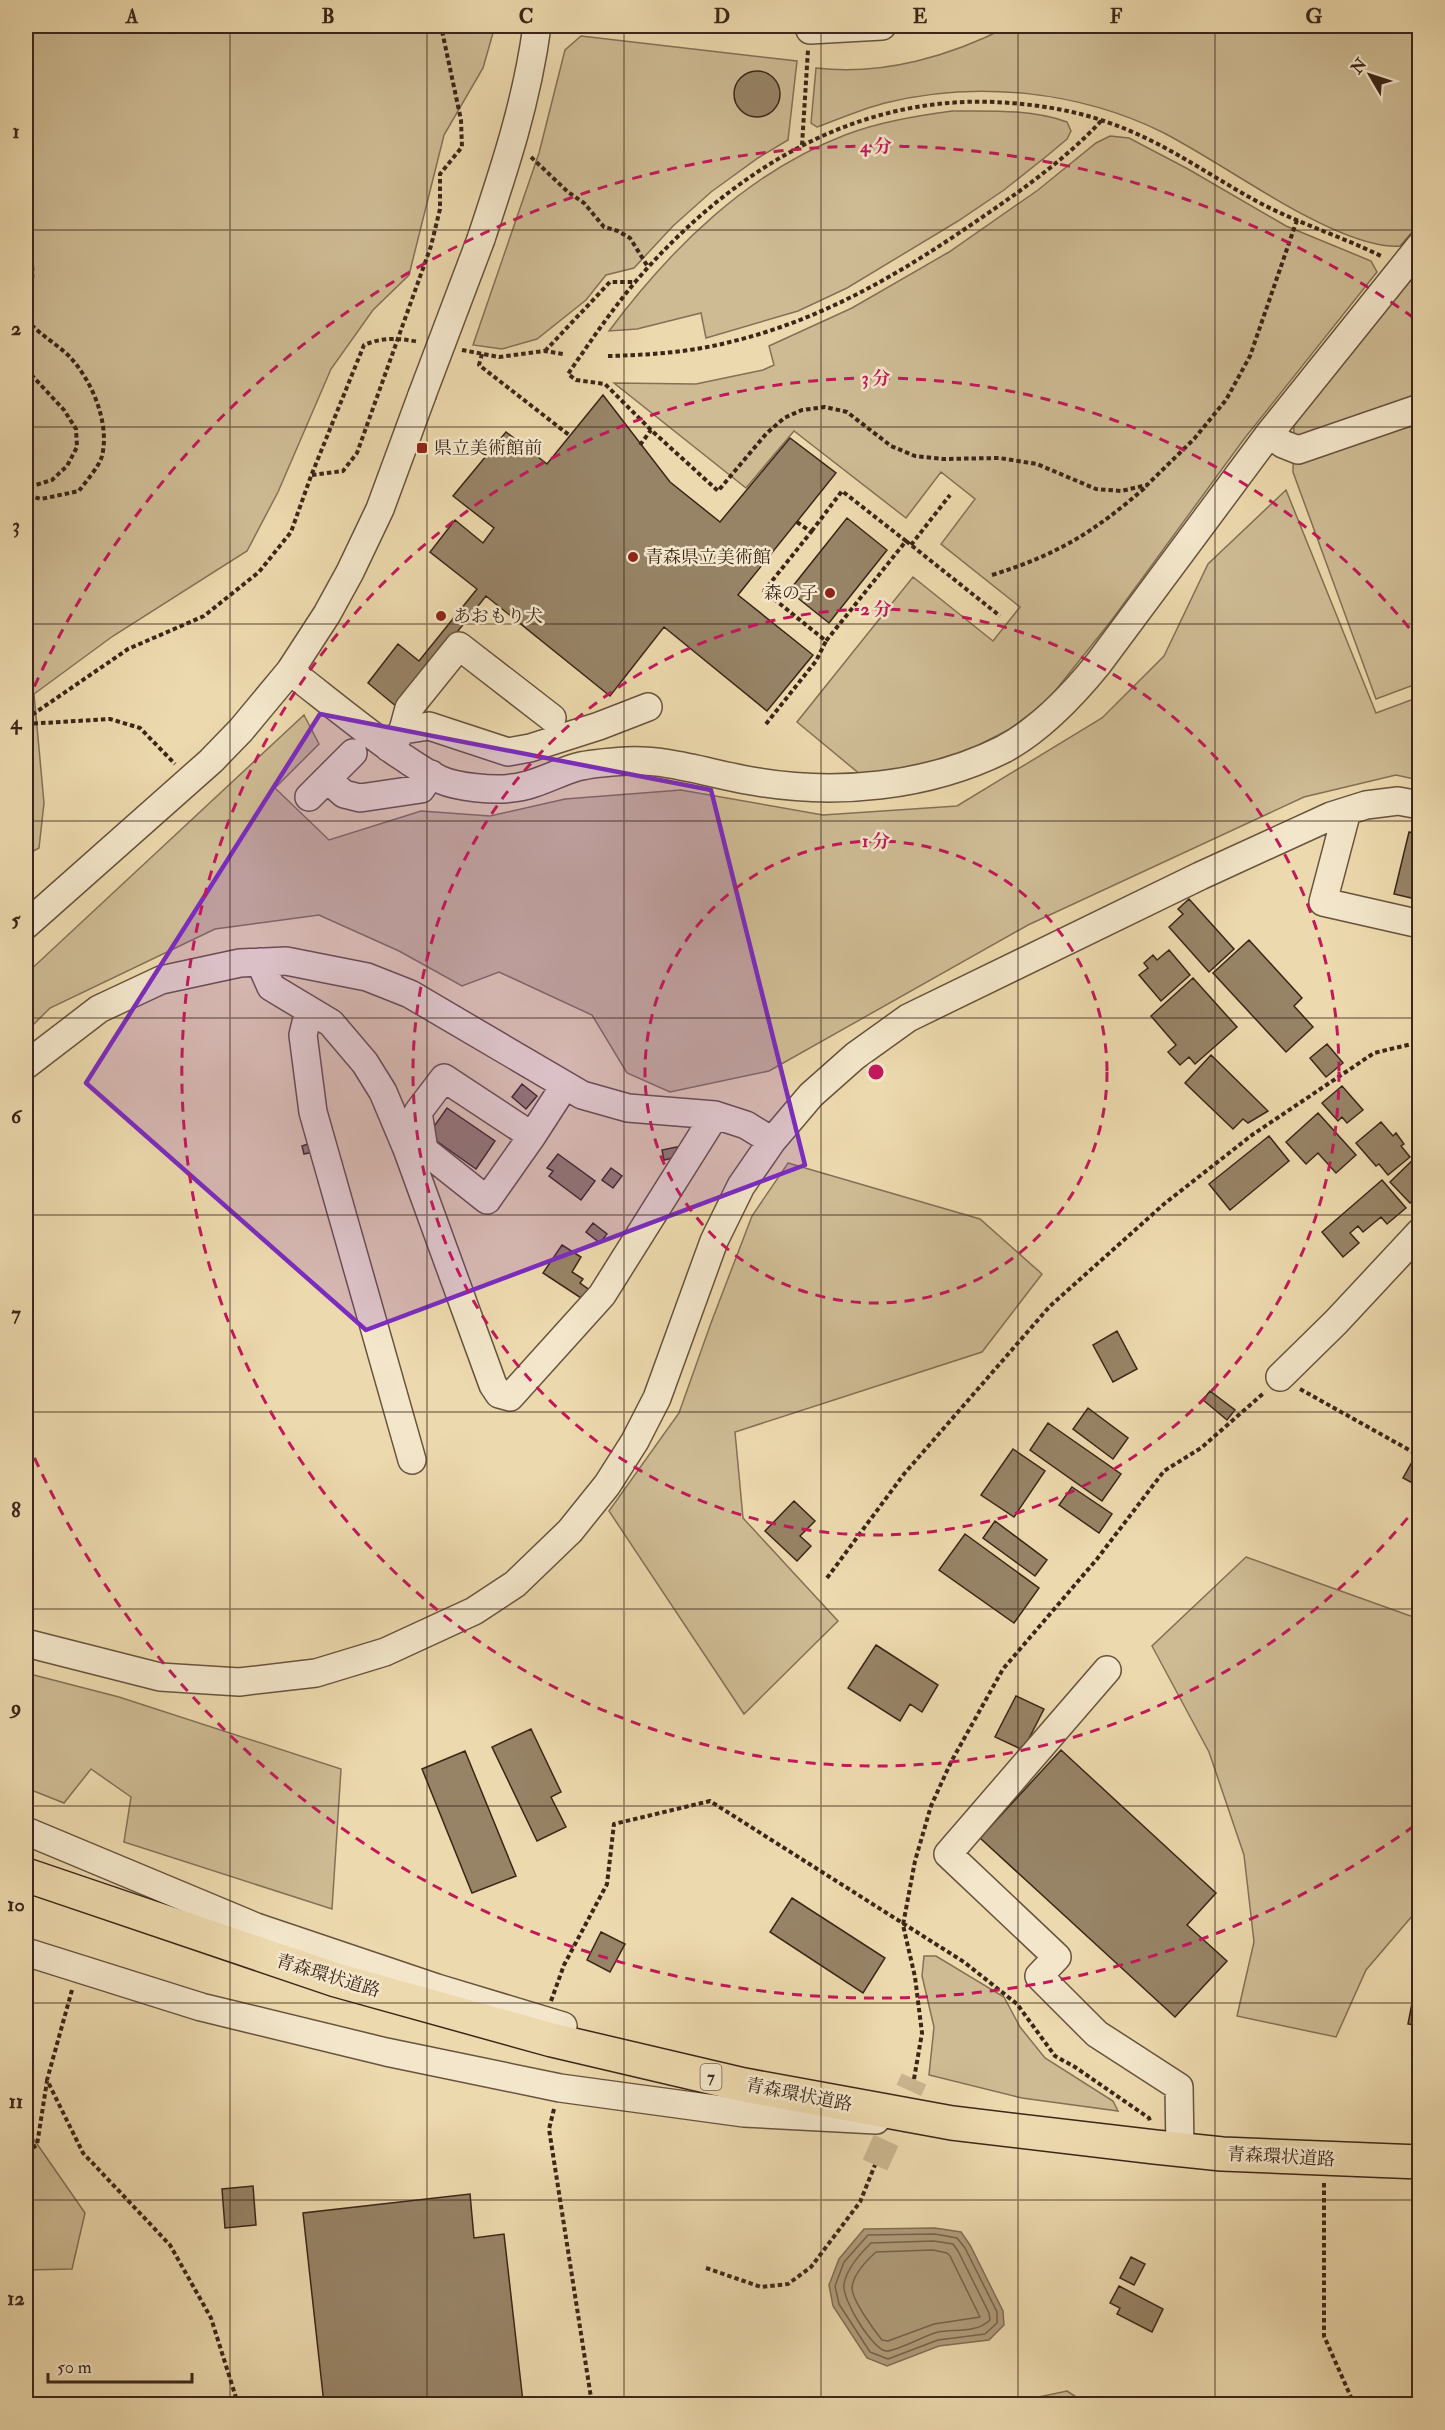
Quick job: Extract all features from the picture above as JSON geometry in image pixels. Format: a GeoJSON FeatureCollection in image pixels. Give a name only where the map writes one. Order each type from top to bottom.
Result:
{"type":"FeatureCollection","features":[{"type":"Feature","properties":{"kind":"highway","name":"青森環状道路"},"geometry":{"type":"LineString","coordinates":[[26,1875],[336,1980],[552,2040],[744,2085],[898,2114],[1168,2149],[1324,2159],[1419,2162]]}},
{"type":"Feature","properties":{"kind":"street"},"geometry":{"type":"LineString","coordinates":[[26,925],[211,761],[241,730],[290,671],[327,614],[380,509],[481,239],[514,141],[537,26]]}},
{"type":"Feature","properties":{"kind":"street"},"geometry":{"type":"LineString","coordinates":[[810,30],[882,26]]}},
{"type":"Feature","properties":{"kind":"street"},"geometry":{"type":"LineString","coordinates":[[290,671],[396,739],[431,774],[442,780],[467,786],[512,788],[578,767],[645,760],[762,783],[837,788],[918,779],[973,761],[1005,748],[1042,722],[1072,696],[1269,434],[1419,246]]}},
{"type":"Feature","properties":{"kind":"street"},"geometry":{"type":"LineString","coordinates":[[1269,434],[1283,444],[1298,450],[1419,408]]}},
{"type":"Feature","properties":{"kind":"street"},"geometry":{"type":"LineString","coordinates":[[396,739],[410,708],[459,646],[552,718]]}},
{"type":"Feature","properties":{"kind":"street"},"geometry":{"type":"LineString","coordinates":[[396,739],[429,726],[508,752],[530,748],[599,726],[648,707]]}},
{"type":"Feature","properties":{"kind":"street"},"geometry":{"type":"LineString","coordinates":[[353,753],[318,788],[360,798],[421,789],[431,774]]}},
{"type":"Feature","properties":{"kind":"street"},"geometry":{"type":"LineString","coordinates":[[26,1643],[160,1677],[239,1682],[316,1673],[385,1652],[474,1611],[515,1584],[570,1531],[607,1485],[635,1441],[657,1398],[714,1241],[741,1186],[772,1141],[811,1095],[855,1056],[908,1018],[1200,876],[1331,816],[1366,805],[1398,801],[1419,805]]}},
{"type":"Feature","properties":{"kind":"street"},"geometry":{"type":"LineString","coordinates":[[1347,811],[1323,902],[1419,924]]}},
{"type":"Feature","properties":{"kind":"street"},"geometry":{"type":"LineString","coordinates":[[26,1065],[99,1009],[161,980],[240,963],[286,961],[367,977],[410,994],[582,1095],[628,1108],[715,1115],[746,1125],[772,1141]]}},
{"type":"Feature","properties":{"kind":"street"},"geometry":{"type":"LineString","coordinates":[[260,962],[271,987],[331,1023],[365,1063],[383,1092],[407,1149],[493,1385],[499,1394],[510,1397],[602,1295],[715,1115]]}},
{"type":"Feature","properties":{"kind":"street"},"geometry":{"type":"LineString","coordinates":[[309,1010],[303,1035],[313,1112],[412,1460]]}},
{"type":"Feature","properties":{"kind":"street"},"geometry":{"type":"LineString","coordinates":[[532,1136],[444,1078],[418,1112],[424,1150],[487,1200],[532,1136],[565,1085]]}},
{"type":"Feature","properties":{"kind":"street"},"geometry":{"type":"LineString","coordinates":[[1280,1377],[1336,1322],[1419,1232]]}},
{"type":"Feature","properties":{"kind":"street"},"geometry":{"type":"LineString","coordinates":[[1107,1670],[948,1854],[1057,1957],[1039,1977],[1097,2034],[1179,2087],[1168,2149]]}},
{"type":"Feature","properties":{"kind":"street"},"geometry":{"type":"LineString","coordinates":[[26,1831],[256,1927],[436,1988],[545,2022],[792,2080],[898,2114]]}},
{"type":"Feature","properties":{"kind":"street"},"geometry":{"type":"LineString","coordinates":[[26,1952],[201,2007],[386,2052],[560,2088],[744,2113],[830,2119],[952,2122]]}},
{"type":"Feature","properties":{"kind":"path"},"geometry":{"type":"LineString","coordinates":[[311,476],[343,471],[357,453],[431,246],[440,209],[440,174],[462,147],[461,120],[441,26]]}},
{"type":"Feature","properties":{"kind":"path"},"geometry":{"type":"LineString","coordinates":[[802,146],[810,30]]}},
{"type":"Feature","properties":{"kind":"path"},"geometry":{"type":"LineString","coordinates":[[1147,485],[1121,491],[1096,489],[1037,464],[999,458],[943,459],[915,456],[891,446],[847,412],[825,407],[802,410],[784,418],[766,434],[718,491],[605,384],[576,380],[568,374],[608,317],[648,268],[687,228],[723,196],[762,168],[852,123],[890,112],[934,104],[975,102],[1023,104],[1102,120],[1172,150],[1260,203],[1403,267]]}},
{"type":"Feature","properties":{"kind":"path"},"geometry":{"type":"LineString","coordinates":[[608,356],[654,355],[733,342],[781,327],[836,305],[887,279],[943,245],[1013,196],[1079,145],[1102,120]]}},
{"type":"Feature","properties":{"kind":"path"},"geometry":{"type":"LineString","coordinates":[[531,157],[568,192],[584,203],[604,227],[630,238],[648,268]]}},
{"type":"Feature","properties":{"kind":"path"},"geometry":{"type":"LineString","coordinates":[[992,575],[1052,554],[1077,540],[1117,512],[1194,439],[1231,391],[1250,356],[1297,220]]}},
{"type":"Feature","properties":{"kind":"path"},"geometry":{"type":"LineString","coordinates":[[26,245],[31,255],[32,271],[28,321],[41,335],[69,356],[82,374],[93,393],[104,434],[101,458],[79,491],[41,499],[26,495]]}},
{"type":"Feature","properties":{"kind":"path"},"geometry":{"type":"LineString","coordinates":[[544,351],[610,282],[636,282]]}},
{"type":"Feature","properties":{"kind":"path"},"geometry":{"type":"LineString","coordinates":[[26,719],[128,649],[204,616],[259,572],[291,532],[364,345],[378,339],[399,338],[430,344]]}},
{"type":"Feature","properties":{"kind":"path"},"geometry":{"type":"LineString","coordinates":[[461,350],[499,357],[544,351],[563,354]]}},
{"type":"Feature","properties":{"kind":"path"},"geometry":{"type":"LineString","coordinates":[[482,354],[479,365],[569,435]]}},
{"type":"Feature","properties":{"kind":"path"},"geometry":{"type":"LineString","coordinates":[[26,369],[64,410],[76,429],[77,447],[67,466],[52,480],[26,488]]}},
{"type":"Feature","properties":{"kind":"path"},"geometry":{"type":"LineString","coordinates":[[640,445],[651,430]]}},
{"type":"Feature","properties":{"kind":"path"},"geometry":{"type":"LineString","coordinates":[[826,641],[764,591],[842,491],[999,616]]}},
{"type":"Feature","properties":{"kind":"path"},"geometry":{"type":"LineString","coordinates":[[911,545],[950,495]]}},
{"type":"Feature","properties":{"kind":"path"},"geometry":{"type":"LineString","coordinates":[[797,522],[811,532]]}},
{"type":"Feature","properties":{"kind":"path"},"geometry":{"type":"LineString","coordinates":[[766,724],[816,661],[826,641],[906,541]]}},
{"type":"Feature","properties":{"kind":"path"},"geometry":{"type":"LineString","coordinates":[[26,724],[110,719],[140,728],[175,764]]}},
{"type":"Feature","properties":{"kind":"path"},"geometry":{"type":"LineString","coordinates":[[827,1578],[904,1474],[1050,1306],[1146,1220],[1252,1135],[1374,1053],[1419,1042]]}},
{"type":"Feature","properties":{"kind":"path"},"geometry":{"type":"LineString","coordinates":[[915,2079],[922,2033],[915,1977],[903,1925],[915,1861],[931,1806],[951,1762],[1003,1669],[1097,1559],[1164,1472],[1201,1448],[1280,1377],[1419,1456]]}},
{"type":"Feature","properties":{"kind":"path"},"geometry":{"type":"LineString","coordinates":[[545,2022],[564,1965],[608,1884],[614,1824],[710,1801],[964,1962],[1017,2004],[1055,2056],[1075,2067],[1149,2118],[1168,2149]]}},
{"type":"Feature","properties":{"kind":"path"},"geometry":{"type":"LineString","coordinates":[[26,2152],[37,2145],[47,2080],[78,1969]]}},
{"type":"Feature","properties":{"kind":"path"},"geometry":{"type":"LineString","coordinates":[[47,2080],[83,2153],[170,2245],[211,2318],[238,2404]]}},
{"type":"Feature","properties":{"kind":"path"},"geometry":{"type":"LineString","coordinates":[[560,2088],[549,2129],[592,2404]]}},
{"type":"Feature","properties":{"kind":"path"},"geometry":{"type":"LineString","coordinates":[[1324,2159],[1324,2336],[1354,2404]]}},
{"type":"Feature","properties":{"kind":"path"},"geometry":{"type":"LineString","coordinates":[[706,2268],[761,2287],[788,2284],[803,2275],[860,2202],[875,2165]]}},
{"type":"Feature","properties":{"kind":"highlighted area"},"geometry":{"type":"Polygon","coordinates":[[[320,714],[711,790],[805,1165],[366,1330],[86,1083],[320,714]]]}},
{"type":"Feature","properties":{"kind":"shaded area"},"geometry":{"type":"Polygon","coordinates":[[[26,26],[495,26],[483,68],[444,135],[409,275],[373,310],[331,369],[278,492],[247,551],[113,636],[34,694],[44,803],[39,848],[26,855],[26,26]]]}},
{"type":"Feature","properties":{"kind":"shaded area"},"geometry":{"type":"Polygon","coordinates":[[[1009,26],[1419,26],[1419,237],[1413,231],[1400,246],[1384,245],[1348,235],[1292,208],[1164,133],[1098,107],[1063,99],[991,91],[955,92],[885,103],[817,127],[811,123],[816,68],[866,69],[916,61],[964,46],[1009,26]]]}},
{"type":"Feature","properties":{"kind":"shaded area"},"geometry":{"type":"Polygon","coordinates":[[[581,36],[797,61],[788,140],[758,158],[711,192],[673,226],[634,268],[606,275],[586,300],[537,339],[502,349],[473,345],[539,153],[565,50],[581,36]]]}},
{"type":"Feature","properties":{"kind":"shaded area"},"geometry":{"type":"Polygon","coordinates":[[[952,111],[1039,115],[1067,122],[1071,131],[1067,139],[1048,155],[1004,190],[958,221],[847,288],[798,311],[706,338],[701,313],[637,329],[609,331],[658,271],[685,243],[714,216],[776,170],[809,151],[858,130],[898,120],[952,111]]]}},
{"type":"Feature","properties":{"kind":"shaded area"},"geometry":{"type":"Polygon","coordinates":[[[1110,136],[1129,138],[1188,169],[1286,226],[1371,261],[1377,272],[1244,439],[1111,621],[1047,701],[1010,729],[969,750],[918,766],[861,775],[797,722],[913,577],[993,641],[1020,607],[941,544],[975,499],[941,472],[906,518],[794,431],[746,488],[614,383],[696,384],[763,370],[774,365],[769,346],[852,308],[949,252],[1038,190],[1096,143],[1110,136]]]}},
{"type":"Feature","properties":{"kind":"shaded area"},"geometry":{"type":"Polygon","coordinates":[[[1419,268],[1419,683],[1376,699],[1293,472],[1294,421],[1419,268]]]}},
{"type":"Feature","properties":{"kind":"shaded area"},"geometry":{"type":"Polygon","coordinates":[[[1286,490],[1376,713],[1419,697],[1419,780],[1396,775],[1304,797],[1028,925],[769,1071],[670,1092],[627,1073],[592,1015],[499,972],[462,986],[399,951],[319,915],[215,929],[50,1008],[26,1032],[26,974],[304,715],[319,744],[275,788],[329,840],[421,811],[490,816],[565,799],[681,790],[823,815],[957,806],[1102,718],[1164,656],[1208,564],[1286,490]]]}},
{"type":"Feature","properties":{"kind":"shaded area"},"geometry":{"type":"Polygon","coordinates":[[[788,1163],[980,1219],[1042,1274],[982,1352],[735,1432],[743,1518],[838,1621],[744,1714],[609,1511],[679,1413],[752,1216],[788,1163]]]}},
{"type":"Feature","properties":{"kind":"shaded area"},"geometry":{"type":"Polygon","coordinates":[[[1246,1557],[1419,1619],[1419,1908],[1366,1970],[1336,2037],[1237,2016],[1254,1942],[1244,1855],[1209,1752],[1152,1646],[1246,1557]]]}},
{"type":"Feature","properties":{"kind":"shaded area"},"geometry":{"type":"Polygon","coordinates":[[[26,1673],[119,1697],[341,1769],[332,1909],[124,1842],[131,1797],[91,1769],[64,1803],[26,1788],[26,1673]]]}},
{"type":"Feature","properties":{"kind":"shaded area"},"geometry":{"type":"Polygon","coordinates":[[[924,1956],[936,1956],[1004,1997],[1020,2027],[1045,2058],[1113,2101],[1118,2111],[1022,2098],[929,2075],[934,2027],[922,1976],[924,1956]]]}},
{"type":"Feature","properties":{"kind":"shaded area"},"geometry":{"type":"Polygon","coordinates":[[[26,2128],[85,2213],[72,2269],[26,2270],[26,2128]]]}},
{"type":"Feature","properties":{"kind":"shaded area"},"geometry":{"type":"Polygon","coordinates":[[[1067,2391],[1087,2404],[1005,2404],[1067,2391]]]}},
{"type":"Feature","properties":{"kind":"water"},"geometry":{"type":"Polygon","coordinates":[[[935,2228],[961,2232],[970,2245],[1003,2311],[1004,2325],[989,2340],[939,2346],[887,2366],[867,2358],[833,2306],[829,2285],[839,2259],[864,2229],[935,2228]]]}},
{"type":"Feature","properties":{"kind":"building"},"geometry":{"type":"Polygon","coordinates":[[[757,71],[773,78],[780,94],[773,110],[757,117],[741,110],[734,94],[741,78],[757,71]]]}},
{"type":"Feature","properties":{"kind":"building"},"geometry":{"type":"Polygon","coordinates":[[[603,395],[670,482],[720,522],[790,438],[836,473],[738,595],[813,655],[767,711],[664,627],[610,696],[486,596],[397,707],[368,683],[398,644],[419,661],[477,589],[430,552],[455,520],[483,543],[494,528],[453,496],[506,432],[547,464],[603,395]]]}},
{"type":"Feature","properties":{"kind":"building"},"geometry":{"type":"Polygon","coordinates":[[[847,518],[887,550],[829,623],[789,591],[847,518]]]}},
{"type":"Feature","properties":{"kind":"building"},"geometry":{"type":"Polygon","coordinates":[[[1409,832],[1420,834],[1420,900],[1394,894],[1409,832]]]}},
{"type":"Feature","properties":{"kind":"building"},"geometry":{"type":"Polygon","coordinates":[[[1189,899],[1234,949],[1209,972],[1169,927],[1183,914],[1178,909],[1189,899]]]}},
{"type":"Feature","properties":{"kind":"building"},"geometry":{"type":"Polygon","coordinates":[[[1249,940],[1302,998],[1294,1006],[1313,1027],[1286,1052],[1213,973],[1249,940]]]}},
{"type":"Feature","properties":{"kind":"building"},"geometry":{"type":"Polygon","coordinates":[[[1169,950],[1190,975],[1161,1001],[1139,975],[1148,968],[1144,963],[1153,955],[1157,960],[1169,950]]]}},
{"type":"Feature","properties":{"kind":"building"},"geometry":{"type":"Polygon","coordinates":[[[1193,978],[1237,1027],[1195,1064],[1189,1057],[1180,1065],[1168,1052],[1176,1045],[1151,1016],[1193,978]]]}},
{"type":"Feature","properties":{"kind":"building"},"geometry":{"type":"Polygon","coordinates":[[[1327,1044],[1343,1063],[1326,1077],[1310,1058],[1327,1044]]]}},
{"type":"Feature","properties":{"kind":"building"},"geometry":{"type":"Polygon","coordinates":[[[1211,1055],[1268,1111],[1248,1123],[1243,1119],[1233,1129],[1185,1083],[1211,1055]]]}},
{"type":"Feature","properties":{"kind":"building"},"geometry":{"type":"Polygon","coordinates":[[[522,1084],[537,1096],[526,1109],[512,1097],[522,1084]]]}},
{"type":"Feature","properties":{"kind":"building"},"geometry":{"type":"Polygon","coordinates":[[[1342,1086],[1363,1110],[1347,1123],[1342,1117],[1338,1121],[1322,1103],[1342,1086]]]}},
{"type":"Feature","properties":{"kind":"building"},"geometry":{"type":"Polygon","coordinates":[[[447,1108],[495,1141],[476,1169],[428,1135],[447,1108]]]}},
{"type":"Feature","properties":{"kind":"building"},"geometry":{"type":"Polygon","coordinates":[[[1318,1113],[1356,1155],[1336,1173],[1318,1153],[1306,1164],[1286,1142],[1318,1113]]]}},
{"type":"Feature","properties":{"kind":"building"},"geometry":{"type":"Polygon","coordinates":[[[1381,1122],[1393,1136],[1396,1133],[1404,1144],[1401,1146],[1410,1157],[1388,1175],[1379,1164],[1376,1166],[1356,1143],[1381,1122]]]}},
{"type":"Feature","properties":{"kind":"building"},"geometry":{"type":"Polygon","coordinates":[[[1269,1136],[1289,1161],[1230,1210],[1209,1184],[1269,1136]]]}},
{"type":"Feature","properties":{"kind":"building"},"geometry":{"type":"Polygon","coordinates":[[[314,1142],[317,1151],[304,1154],[302,1146],[314,1142]]]}},
{"type":"Feature","properties":{"kind":"building"},"geometry":{"type":"Polygon","coordinates":[[[677,1147],[678,1157],[664,1160],[662,1150],[677,1147]]]}},
{"type":"Feature","properties":{"kind":"building"},"geometry":{"type":"Polygon","coordinates":[[[1420,1153],[1420,1194],[1410,1203],[1390,1182],[1420,1153]]]}},
{"type":"Feature","properties":{"kind":"building"},"geometry":{"type":"Polygon","coordinates":[[[558,1154],[595,1181],[581,1200],[549,1176],[553,1171],[547,1168],[558,1154]]]}},
{"type":"Feature","properties":{"kind":"building"},"geometry":{"type":"Polygon","coordinates":[[[611,1168],[622,1176],[613,1188],[602,1180],[611,1168]]]}},
{"type":"Feature","properties":{"kind":"building"},"geometry":{"type":"Polygon","coordinates":[[[1382,1180],[1406,1208],[1387,1224],[1381,1217],[1363,1232],[1358,1226],[1350,1233],[1359,1243],[1343,1257],[1322,1232],[1382,1180]]]}},
{"type":"Feature","properties":{"kind":"building"},"geometry":{"type":"Polygon","coordinates":[[[593,1223],[607,1234],[600,1243],[586,1232],[593,1223]]]}},
{"type":"Feature","properties":{"kind":"building"},"geometry":{"type":"Polygon","coordinates":[[[562,1245],[581,1257],[572,1272],[583,1279],[580,1283],[591,1291],[584,1300],[543,1273],[562,1245]]]}},
{"type":"Feature","properties":{"kind":"building"},"geometry":{"type":"Polygon","coordinates":[[[1117,1331],[1137,1369],[1113,1382],[1093,1345],[1117,1331]]]}},
{"type":"Feature","properties":{"kind":"building"},"geometry":{"type":"Polygon","coordinates":[[[1210,1391],[1235,1410],[1227,1420],[1203,1400],[1210,1391]]]}},
{"type":"Feature","properties":{"kind":"building"},"geometry":{"type":"Polygon","coordinates":[[[1088,1408],[1128,1438],[1113,1459],[1073,1429],[1088,1408]]]}},
{"type":"Feature","properties":{"kind":"building"},"geometry":{"type":"Polygon","coordinates":[[[1048,1423],[1121,1474],[1102,1501],[1030,1450],[1048,1423]]]}},
{"type":"Feature","properties":{"kind":"building"},"geometry":{"type":"Polygon","coordinates":[[[1013,1449],[1045,1471],[1014,1517],[981,1495],[1013,1449]]]}},
{"type":"Feature","properties":{"kind":"building"},"geometry":{"type":"Polygon","coordinates":[[[1412,1462],[1420,1466],[1420,1487],[1403,1478],[1412,1462]]]}},
{"type":"Feature","properties":{"kind":"building"},"geometry":{"type":"Polygon","coordinates":[[[1072,1487],[1112,1514],[1099,1533],[1059,1505],[1072,1487]]]}},
{"type":"Feature","properties":{"kind":"building"},"geometry":{"type":"Polygon","coordinates":[[[794,1501],[815,1521],[800,1536],[811,1546],[797,1561],[765,1531],[794,1501]]]}},
{"type":"Feature","properties":{"kind":"building"},"geometry":{"type":"Polygon","coordinates":[[[995,1521],[1047,1560],[1035,1576],[983,1538],[995,1521]]]}},
{"type":"Feature","properties":{"kind":"building"},"geometry":{"type":"Polygon","coordinates":[[[965,1534],[1039,1588],[1014,1623],[939,1570],[965,1534]]]}},
{"type":"Feature","properties":{"kind":"building"},"geometry":{"type":"Polygon","coordinates":[[[876,1645],[938,1685],[922,1712],[910,1704],[900,1721],[848,1688],[876,1645]]]}},
{"type":"Feature","properties":{"kind":"building"},"geometry":{"type":"Polygon","coordinates":[[[1016,1696],[1044,1709],[1023,1750],[995,1737],[1016,1696]]]}},
{"type":"Feature","properties":{"kind":"building"},"geometry":{"type":"Polygon","coordinates":[[[531,1729],[561,1792],[551,1797],[566,1827],[537,1841],[492,1747],[531,1729]]]}},
{"type":"Feature","properties":{"kind":"building"},"geometry":{"type":"Polygon","coordinates":[[[1061,1750],[1216,1893],[1187,1925],[1227,1961],[1175,2017],[980,1838],[1061,1750]]]}},
{"type":"Feature","properties":{"kind":"building"},"geometry":{"type":"Polygon","coordinates":[[[465,1751],[516,1876],[472,1893],[422,1769],[465,1751]]]}},
{"type":"Feature","properties":{"kind":"building"},"geometry":{"type":"Polygon","coordinates":[[[792,1898],[885,1958],[863,1993],[770,1932],[792,1898]]]}},
{"type":"Feature","properties":{"kind":"building"},"geometry":{"type":"Polygon","coordinates":[[[601,1932],[625,1944],[610,1972],[587,1960],[601,1932]]]}},
{"type":"Feature","properties":{"kind":"building"},"geometry":{"type":"Polygon","coordinates":[[[1415,1988],[1420,1989],[1420,2026],[1408,2024],[1415,1988]]]}},
{"type":"Feature","properties":{"kind":"building"},"geometry":{"type":"Polygon","coordinates":[[[253,2186],[256,2225],[225,2228],[222,2189],[253,2186]]]}},
{"type":"Feature","properties":{"kind":"building"},"geometry":{"type":"Polygon","coordinates":[[[470,2194],[474,2238],[504,2234],[523,2402],[324,2404],[303,2213],[470,2194]]]}},
{"type":"Feature","properties":{"kind":"building"},"geometry":{"type":"Polygon","coordinates":[[[1131,2257],[1145,2264],[1134,2285],[1120,2278],[1131,2257]]]}},
{"type":"Feature","properties":{"kind":"building"},"geometry":{"type":"Polygon","coordinates":[[[1119,2286],[1163,2309],[1152,2332],[1117,2314],[1120,2308],[1110,2303],[1119,2286]]]}},
{"type":"Feature","properties":{"kind":"tunnel"},"geometry":{"type":"LineString","coordinates":[[875,2165],[914,2079]]}},
{"type":"Feature","properties":{"kind":"place","name":"県立美術館前"},"geometry":{"type":"Point","coordinates":[422,448]}},
{"type":"Feature","properties":{"kind":"place","name":"青森県立美術館"},"geometry":{"type":"Point","coordinates":[633,557]}},
{"type":"Feature","properties":{"kind":"place","name":"森の子"},"geometry":{"type":"Point","coordinates":[830,593]}},
{"type":"Feature","properties":{"kind":"place","name":"あおもり犬"},"geometry":{"type":"Point","coordinates":[441,616]}}]}
